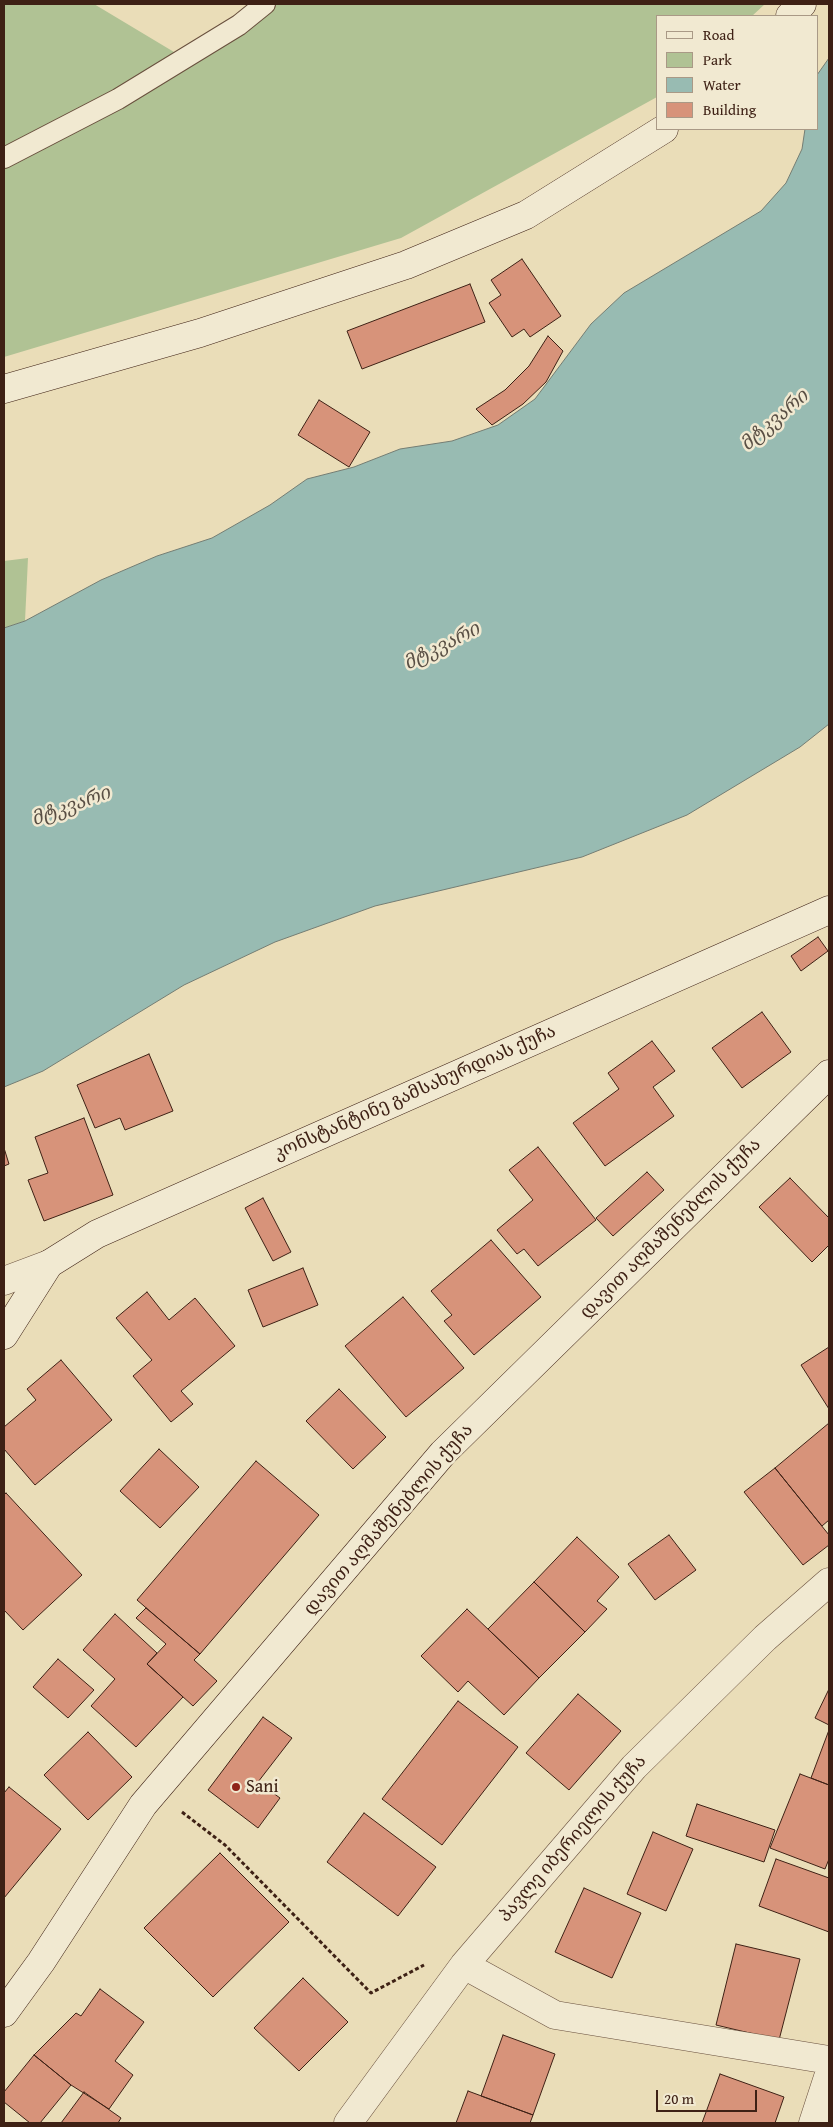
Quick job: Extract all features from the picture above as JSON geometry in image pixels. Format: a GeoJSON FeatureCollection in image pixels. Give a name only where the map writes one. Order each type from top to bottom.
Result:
{"type":"FeatureCollection","features":[{"type":"Feature","properties":{"kind":"main road"},"geometry":{"type":"LineString","coordinates":[[791,15],[802,4]]}},
{"type":"Feature","properties":{"kind":"main road"},"geometry":{"type":"LineString","coordinates":[[4,389],[200,333],[406,265],[526,215],[662,130]]}},
{"type":"Feature","properties":{"kind":"main road","name":"კონსტანტინე გამსახურდიას ქუჩა"},"geometry":{"type":"LineString","coordinates":[[4,1281],[49,1264],[97,1234],[829,910]]}},
{"type":"Feature","properties":{"kind":"main road","name":"დავით აღმაშენებლის ქუჩა"},"geometry":{"type":"LineString","coordinates":[[4,2013],[41,1962],[143,1805],[443,1453],[829,1074]]}},
{"type":"Feature","properties":{"kind":"main road"},"geometry":{"type":"LineString","coordinates":[[4,1334],[49,1264]]}},
{"type":"Feature","properties":{"kind":"main road","name":"პავლე იბერიელის ქუჩა"},"geometry":{"type":"LineString","coordinates":[[348,2123],[459,1972],[634,1767],[765,1638],[829,1582]]}},
{"type":"Feature","properties":{"kind":"main road"},"geometry":{"type":"LineString","coordinates":[[459,1972],[555,2015],[829,2060]]}},
{"type":"Feature","properties":{"kind":"main road"},"geometry":{"type":"LineString","coordinates":[[812,2123],[829,2074]]}},
{"type":"Feature","properties":{"kind":"lane"},"geometry":{"type":"LineString","coordinates":[[4,158],[118,99],[239,25],[265,4]]}},
{"type":"Feature","properties":{"kind":"path"},"geometry":{"type":"LineString","coordinates":[[182,1812],[225,1845],[371,1993],[427,1963],[459,1972]]}},
{"type":"Feature","properties":{"kind":"green space"},"geometry":{"type":"Polygon","coordinates":[[[4,4],[94,4],[179,55],[250,4],[765,4],[753,15],[656,15],[656,98],[401,238],[4,357],[4,4]]]}},
{"type":"Feature","properties":{"kind":"green space"},"geometry":{"type":"Polygon","coordinates":[[[28,558],[25,621],[4,628],[4,561],[28,558]]]}},
{"type":"Feature","properties":{"kind":"water","name":"მტკვარი"},"geometry":{"type":"Polygon","coordinates":[[[829,58],[829,724],[800,747],[687,815],[582,857],[375,906],[275,942],[184,985],[43,1071],[4,1087],[4,628],[25,621],[101,580],[157,556],[212,538],[270,505],[307,479],[354,467],[400,449],[452,441],[498,425],[535,399],[591,324],[624,293],[761,211],[786,183],[802,149],[805,130],[818,130],[818,74],[829,58]]]}},
{"type":"Feature","properties":{"kind":"building"},"geometry":{"type":"Polygon","coordinates":[[[522,259],[561,316],[530,337],[524,329],[512,337],[489,303],[501,295],[491,280],[522,259]]]}},
{"type":"Feature","properties":{"kind":"building"},"geometry":{"type":"Polygon","coordinates":[[[470,284],[485,322],[362,369],[347,331],[470,284]]]}},
{"type":"Feature","properties":{"kind":"building"},"geometry":{"type":"Polygon","coordinates":[[[548,336],[563,351],[546,382],[523,404],[492,425],[476,409],[505,390],[529,366],[548,336]]]}},
{"type":"Feature","properties":{"kind":"building"},"geometry":{"type":"Polygon","coordinates":[[[319,400],[370,432],[349,467],[298,435],[319,400]]]}},
{"type":"Feature","properties":{"kind":"building"},"geometry":{"type":"Polygon","coordinates":[[[818,937],[828,951],[801,971],[791,956],[818,937]]]}},
{"type":"Feature","properties":{"kind":"building"},"geometry":{"type":"Polygon","coordinates":[[[762,1012],[791,1052],[742,1088],[712,1048],[762,1012]]]}},
{"type":"Feature","properties":{"kind":"building"},"geometry":{"type":"Polygon","coordinates":[[[652,1041],[675,1071],[653,1087],[674,1116],[605,1166],[573,1123],[619,1089],[608,1073],[652,1041]]]}},
{"type":"Feature","properties":{"kind":"building"},"geometry":{"type":"Polygon","coordinates":[[[149,1054],[173,1111],[125,1130],[120,1118],[95,1128],[77,1085],[149,1054]]]}},
{"type":"Feature","properties":{"kind":"building"},"geometry":{"type":"Polygon","coordinates":[[[84,1118],[113,1195],[44,1221],[28,1180],[48,1173],[35,1137],[84,1118]]]}},
{"type":"Feature","properties":{"kind":"building"},"geometry":{"type":"Polygon","coordinates":[[[538,1147],[596,1220],[538,1266],[524,1249],[517,1254],[497,1230],[533,1200],[509,1170],[538,1147]]]}},
{"type":"Feature","properties":{"kind":"building"},"geometry":{"type":"Polygon","coordinates":[[[4,1148],[9,1164],[4,1166],[4,1148]]]}},
{"type":"Feature","properties":{"kind":"building"},"geometry":{"type":"Polygon","coordinates":[[[647,1172],[664,1190],[613,1236],[596,1218],[647,1172]]]}},
{"type":"Feature","properties":{"kind":"building"},"geometry":{"type":"Polygon","coordinates":[[[790,1178],[829,1218],[829,1245],[812,1262],[759,1207],[790,1178]]]}},
{"type":"Feature","properties":{"kind":"building"},"geometry":{"type":"Polygon","coordinates":[[[263,1198],[291,1252],[273,1261],[245,1208],[263,1198]]]}},
{"type":"Feature","properties":{"kind":"building"},"geometry":{"type":"Polygon","coordinates":[[[491,1240],[541,1297],[474,1355],[444,1321],[452,1315],[431,1291],[491,1240]]]}},
{"type":"Feature","properties":{"kind":"building"},"geometry":{"type":"Polygon","coordinates":[[[303,1268],[318,1305],[263,1327],[248,1290],[303,1268]]]}},
{"type":"Feature","properties":{"kind":"building"},"geometry":{"type":"Polygon","coordinates":[[[147,1292],[169,1320],[195,1298],[235,1346],[181,1391],[193,1404],[171,1422],[133,1376],[152,1360],[116,1318],[147,1292]]]}},
{"type":"Feature","properties":{"kind":"building"},"geometry":{"type":"Polygon","coordinates":[[[403,1297],[464,1368],[406,1417],[345,1346],[403,1297]]]}},
{"type":"Feature","properties":{"kind":"building"},"geometry":{"type":"Polygon","coordinates":[[[829,1347],[829,1409],[801,1365],[829,1347]]]}},
{"type":"Feature","properties":{"kind":"building"},"geometry":{"type":"Polygon","coordinates":[[[61,1360],[112,1420],[35,1485],[4,1449],[4,1427],[36,1400],[27,1389],[61,1360]]]}},
{"type":"Feature","properties":{"kind":"building"},"geometry":{"type":"Polygon","coordinates":[[[339,1389],[386,1437],[353,1469],[306,1421],[339,1389]]]}},
{"type":"Feature","properties":{"kind":"building"},"geometry":{"type":"Polygon","coordinates":[[[829,1423],[829,1520],[822,1526],[775,1468],[829,1423]]]}},
{"type":"Feature","properties":{"kind":"building"},"geometry":{"type":"Polygon","coordinates":[[[159,1449],[199,1487],[160,1528],[120,1491],[159,1449]]]}},
{"type":"Feature","properties":{"kind":"building"},"geometry":{"type":"Polygon","coordinates":[[[256,1461],[319,1515],[200,1654],[137,1600],[256,1461]]]}},
{"type":"Feature","properties":{"kind":"building"},"geometry":{"type":"Polygon","coordinates":[[[775,1468],[829,1535],[829,1545],[803,1565],[744,1492],[775,1468]]]}},
{"type":"Feature","properties":{"kind":"building"},"geometry":{"type":"Polygon","coordinates":[[[6,1493],[82,1575],[23,1630],[4,1610],[4,1495],[6,1493]]]}},
{"type":"Feature","properties":{"kind":"building"},"geometry":{"type":"Polygon","coordinates":[[[669,1535],[696,1570],[655,1600],[628,1564],[669,1535]]]}},
{"type":"Feature","properties":{"kind":"building"},"geometry":{"type":"Polygon","coordinates":[[[577,1537],[619,1577],[597,1601],[607,1609],[585,1632],[534,1582],[577,1537]]]}},
{"type":"Feature","properties":{"kind":"building"},"geometry":{"type":"Polygon","coordinates":[[[534,1582],[585,1632],[539,1678],[488,1629],[534,1582]]]}},
{"type":"Feature","properties":{"kind":"building"},"geometry":{"type":"Polygon","coordinates":[[[146,1608],[200,1654],[194,1660],[217,1681],[193,1706],[147,1664],[166,1644],[136,1618],[146,1608]]]}},
{"type":"Feature","properties":{"kind":"building"},"geometry":{"type":"Polygon","coordinates":[[[467,1609],[539,1678],[504,1715],[468,1681],[458,1692],[421,1656],[467,1609]]]}},
{"type":"Feature","properties":{"kind":"building"},"geometry":{"type":"Polygon","coordinates":[[[115,1614],[157,1653],[147,1664],[183,1697],[136,1747],[91,1706],[115,1679],[83,1650],[115,1614]]]}},
{"type":"Feature","properties":{"kind":"building"},"geometry":{"type":"Polygon","coordinates":[[[58,1659],[94,1690],[68,1718],[33,1687],[58,1659]]]}},
{"type":"Feature","properties":{"kind":"building"},"geometry":{"type":"Polygon","coordinates":[[[829,1689],[829,1725],[815,1718],[829,1689]]]}},
{"type":"Feature","properties":{"kind":"building"},"geometry":{"type":"Polygon","coordinates":[[[578,1694],[621,1731],[569,1790],[526,1753],[578,1694]]]}},
{"type":"Feature","properties":{"kind":"building"},"geometry":{"type":"Polygon","coordinates":[[[458,1701],[518,1747],[442,1845],[382,1799],[458,1701]]]}},
{"type":"Feature","properties":{"kind":"building"},"geometry":{"type":"Polygon","coordinates":[[[263,1717],[292,1738],[258,1782],[280,1798],[258,1828],[208,1790],[263,1717]]]}},
{"type":"Feature","properties":{"kind":"building"},"geometry":{"type":"Polygon","coordinates":[[[829,1730],[829,1785],[811,1778],[829,1730]]]}},
{"type":"Feature","properties":{"kind":"building"},"geometry":{"type":"Polygon","coordinates":[[[88,1732],[132,1777],[88,1820],[44,1775],[88,1732]]]}},
{"type":"Feature","properties":{"kind":"building"},"geometry":{"type":"Polygon","coordinates":[[[800,1774],[829,1785],[829,1859],[825,1869],[770,1848],[800,1774]]]}},
{"type":"Feature","properties":{"kind":"building"},"geometry":{"type":"Polygon","coordinates":[[[9,1787],[61,1829],[4,1898],[4,1793],[9,1787]]]}},
{"type":"Feature","properties":{"kind":"building"},"geometry":{"type":"Polygon","coordinates":[[[697,1804],[775,1830],[764,1862],[686,1836],[697,1804]]]}},
{"type":"Feature","properties":{"kind":"building"},"geometry":{"type":"Polygon","coordinates":[[[364,1813],[436,1867],[398,1916],[327,1862],[364,1813]]]}},
{"type":"Feature","properties":{"kind":"building"},"geometry":{"type":"Polygon","coordinates":[[[653,1832],[693,1849],[666,1911],[627,1894],[653,1832]]]}},
{"type":"Feature","properties":{"kind":"building"},"geometry":{"type":"Polygon","coordinates":[[[220,1853],[289,1922],[213,1997],[144,1928],[220,1853]]]}},
{"type":"Feature","properties":{"kind":"building"},"geometry":{"type":"Polygon","coordinates":[[[776,1859],[829,1878],[829,1932],[759,1906],[776,1859]]]}},
{"type":"Feature","properties":{"kind":"building"},"geometry":{"type":"Polygon","coordinates":[[[584,1888],[641,1913],[612,1978],[555,1952],[584,1888]]]}},
{"type":"Feature","properties":{"kind":"building"},"geometry":{"type":"Polygon","coordinates":[[[736,1944],[800,1959],[779,2040],[716,2025],[736,1944]]]}},
{"type":"Feature","properties":{"kind":"building"},"geometry":{"type":"Polygon","coordinates":[[[303,1978],[348,2022],[299,2071],[254,2028],[303,1978]]]}},
{"type":"Feature","properties":{"kind":"building"},"geometry":{"type":"Polygon","coordinates":[[[100,1989],[144,2022],[115,2061],[133,2075],[109,2109],[71,2085],[34,2055],[76,2013],[81,2016],[100,1989]]]}},
{"type":"Feature","properties":{"kind":"building"},"geometry":{"type":"Polygon","coordinates":[[[503,2035],[555,2054],[533,2115],[481,2096],[503,2035]]]}},
{"type":"Feature","properties":{"kind":"building"},"geometry":{"type":"Polygon","coordinates":[[[34,2055],[71,2085],[40,2123],[30,2123],[4,2102],[4,2092],[34,2055]]]}},
{"type":"Feature","properties":{"kind":"building"},"geometry":{"type":"Polygon","coordinates":[[[720,2074],[784,2097],[775,2123],[702,2123],[720,2074]]]}},
{"type":"Feature","properties":{"kind":"building"},"geometry":{"type":"Polygon","coordinates":[[[468,2091],[533,2115],[530,2123],[456,2123],[468,2091]]]}},
{"type":"Feature","properties":{"kind":"building"},"geometry":{"type":"Polygon","coordinates":[[[84,2092],[121,2118],[118,2123],[61,2123],[84,2092]]]}},
{"type":"Feature","properties":{"kind":"place","name":"Sani"},"geometry":{"type":"Point","coordinates":[236,1787]}}]}
